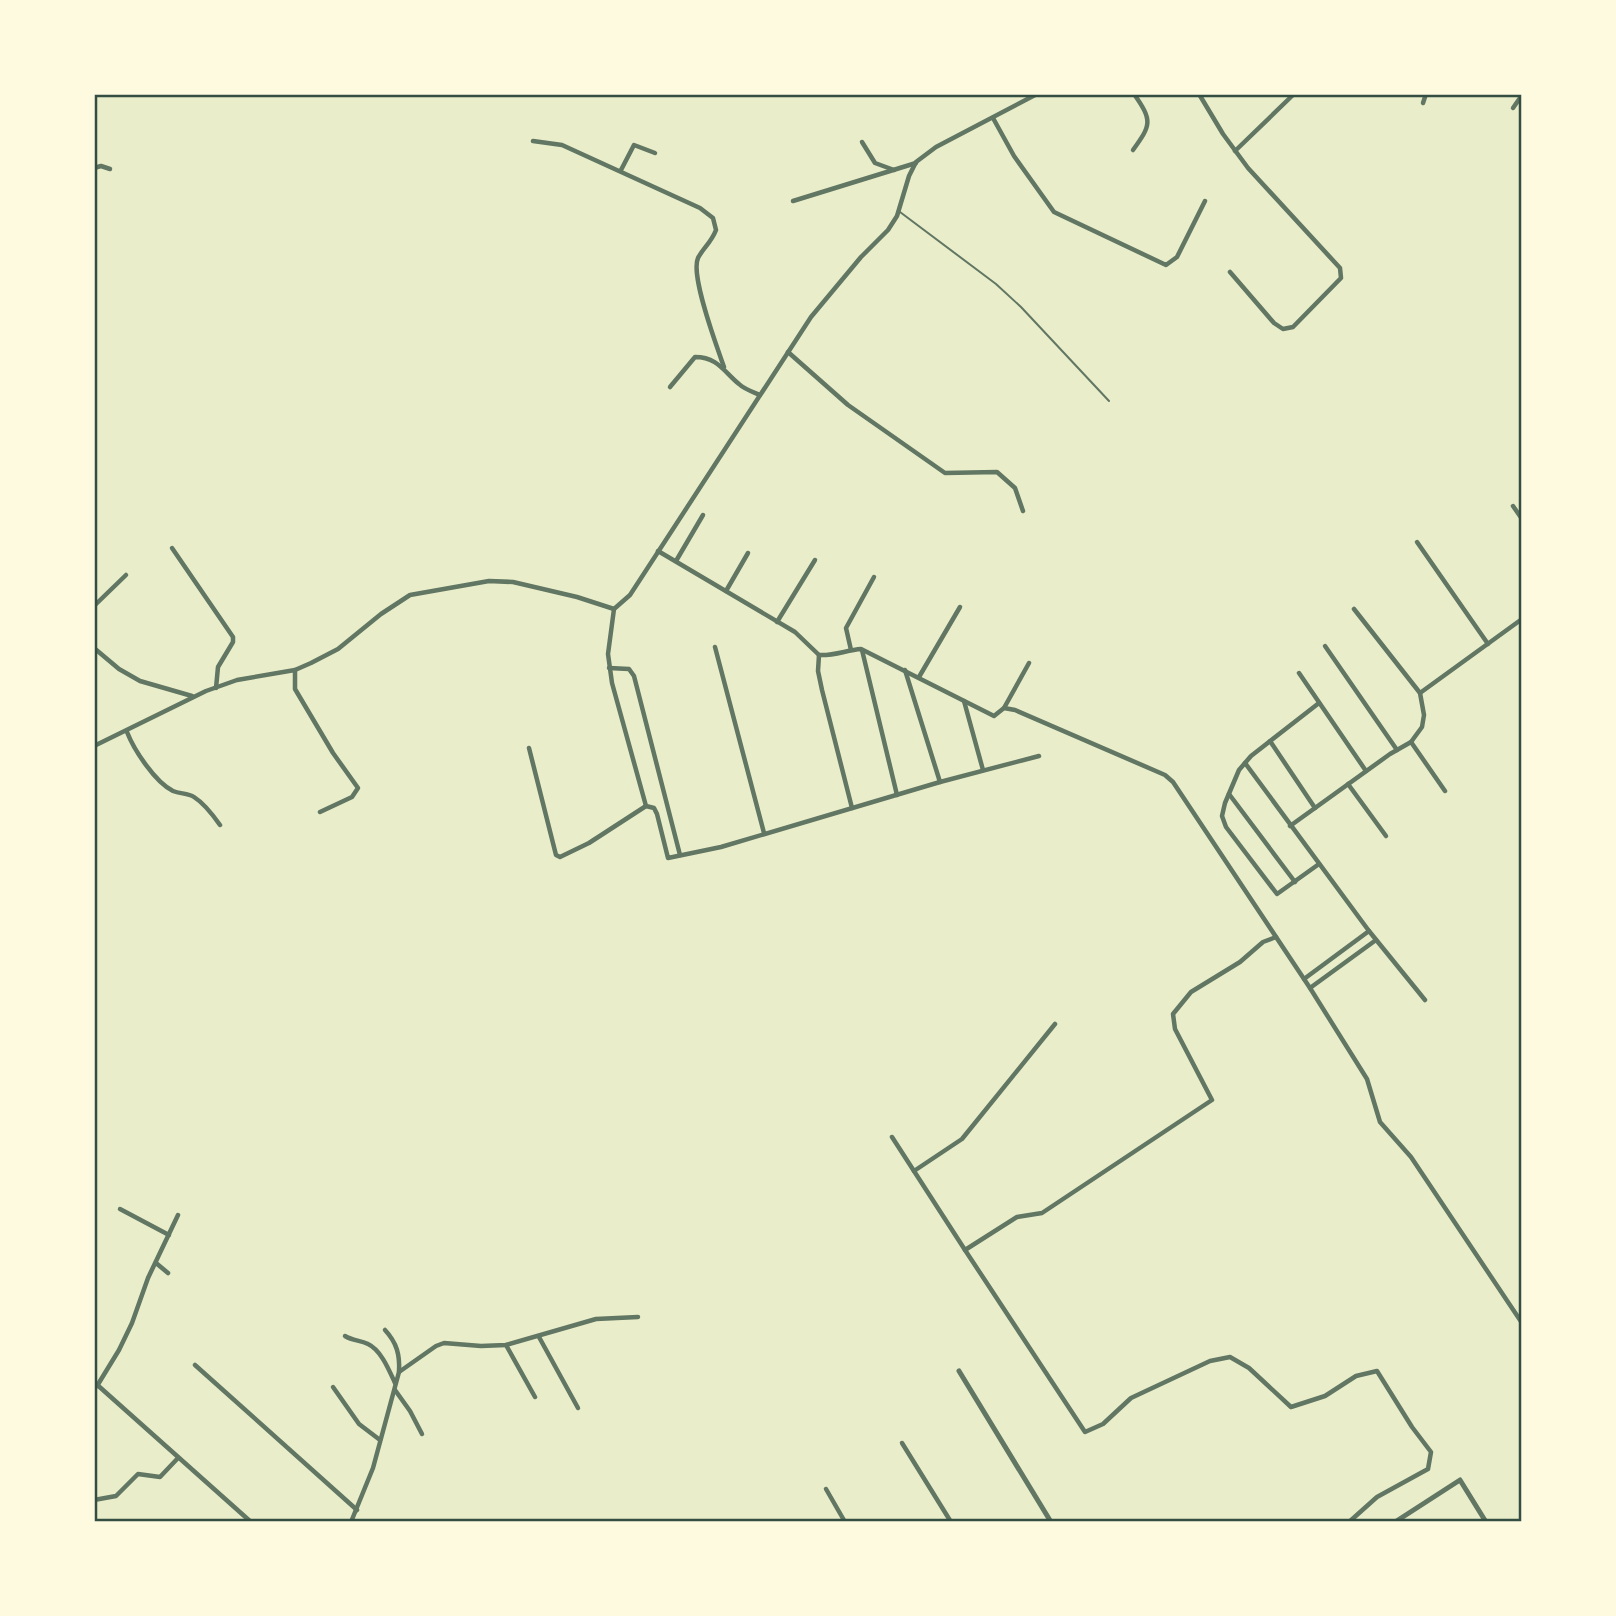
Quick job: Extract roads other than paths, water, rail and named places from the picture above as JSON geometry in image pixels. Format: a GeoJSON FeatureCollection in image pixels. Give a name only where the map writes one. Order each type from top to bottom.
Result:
{"type":"FeatureCollection","features":[{"type":"Feature","properties":{"kind":"street"},"geometry":{"type":"LineString","coordinates":[[793,201],[895,171],[916,162],[936,147],[1037,94]]}},
{"type":"Feature","properties":{"kind":"street"},"geometry":{"type":"LineString","coordinates":[[1133,150],[1148,129],[1149,119],[1134,94]]}},
{"type":"Feature","properties":{"kind":"street"},"geometry":{"type":"LineString","coordinates":[[1199,94],[1235,151],[1342,273],[1341,278],[1293,327],[1283,329],[1274,323],[1230,272]]}},
{"type":"Feature","properties":{"kind":"street"},"geometry":{"type":"LineString","coordinates":[[1235,151],[1294,94]]}},
{"type":"Feature","properties":{"kind":"street"},"geometry":{"type":"LineString","coordinates":[[1423,103],[1426,94]]}},
{"type":"Feature","properties":{"kind":"street"},"geometry":{"type":"LineString","coordinates":[[1513,108],[1521,95]]}},
{"type":"Feature","properties":{"kind":"street"},"geometry":{"type":"LineString","coordinates":[[993,118],[1014,156],[1054,212],[1166,265],[1177,257],[1205,201]]}},
{"type":"Feature","properties":{"kind":"street"},"geometry":{"type":"LineString","coordinates":[[533,141],[562,145],[621,170],[700,208],[713,218],[716,230],[711,243],[698,258],[696,268],[700,290],[724,367]]}},
{"type":"Feature","properties":{"kind":"street"},"geometry":{"type":"LineString","coordinates":[[862,142],[875,163],[895,171]]}},
{"type":"Feature","properties":{"kind":"street"},"geometry":{"type":"LineString","coordinates":[[621,170],[635,145],[655,153]]}},
{"type":"Feature","properties":{"kind":"street"},"geometry":{"type":"LineString","coordinates":[[646,806],[609,668],[608,654],[614,609],[630,595],[813,314],[861,257],[888,230],[916,162]]}},
{"type":"Feature","properties":{"kind":"street"},"geometry":{"type":"LineString","coordinates":[[94,168],[100,166],[110,169]]}},
{"type":"Feature","properties":{"kind":"street"},"geometry":{"type":"LineString","coordinates":[[788,352],[848,405],[944,473],[997,472],[1015,488],[1023,511]]}},
{"type":"Feature","properties":{"kind":"street"},"geometry":{"type":"LineString","coordinates":[[670,387],[695,357],[699,356],[724,367],[741,386],[760,395]]}},
{"type":"Feature","properties":{"kind":"street"},"geometry":{"type":"LineString","coordinates":[[1513,506],[1521,519]]}},
{"type":"Feature","properties":{"kind":"street"},"geometry":{"type":"LineString","coordinates":[[676,561],[703,514]]}},
{"type":"Feature","properties":{"kind":"street"},"geometry":{"type":"LineString","coordinates":[[1418,542],[1488,644]]}},
{"type":"Feature","properties":{"kind":"street"},"geometry":{"type":"LineString","coordinates":[[172,548],[233,637],[233,642],[218,667],[216,688]]}},
{"type":"Feature","properties":{"kind":"street"},"geometry":{"type":"LineString","coordinates":[[658,551],[795,632],[819,655],[830,656],[861,649],[994,716],[1004,708],[1029,663]]}},
{"type":"Feature","properties":{"kind":"street"},"geometry":{"type":"LineString","coordinates":[[726,591],[748,552]]}},
{"type":"Feature","properties":{"kind":"street"},"geometry":{"type":"LineString","coordinates":[[778,622],[815,560]]}},
{"type":"Feature","properties":{"kind":"street"},"geometry":{"type":"LineString","coordinates":[[94,606],[125,575]]}},
{"type":"Feature","properties":{"kind":"street"},"geometry":{"type":"LineString","coordinates":[[851,650],[846,628],[874,577]]}},
{"type":"Feature","properties":{"kind":"street"},"geometry":{"type":"LineString","coordinates":[[94,746],[127,732],[193,696],[237,680],[295,670],[338,649],[381,614],[410,596],[489,581],[513,582],[614,609]]}},
{"type":"Feature","properties":{"kind":"street"},"geometry":{"type":"LineString","coordinates":[[919,677],[960,607]]}},
{"type":"Feature","properties":{"kind":"street"},"geometry":{"type":"LineString","coordinates":[[1290,827],[1366,771],[1411,742],[1422,727],[1424,715],[1420,693],[1354,609]]}},
{"type":"Feature","properties":{"kind":"street"},"geometry":{"type":"LineString","coordinates":[[1420,693],[1521,619]]}},
{"type":"Feature","properties":{"kind":"street"},"geometry":{"type":"LineString","coordinates":[[1325,646],[1397,750]]}},
{"type":"Feature","properties":{"kind":"street"},"geometry":{"type":"LineString","coordinates":[[715,647],[764,833]]}},
{"type":"Feature","properties":{"kind":"street"},"geometry":{"type":"LineString","coordinates":[[94,648],[119,669],[140,681],[193,696]]}},
{"type":"Feature","properties":{"kind":"street"},"geometry":{"type":"LineString","coordinates":[[861,649],[897,795]]}},
{"type":"Feature","properties":{"kind":"street"},"geometry":{"type":"LineString","coordinates":[[819,655],[818,671],[822,690],[852,808]]}},
{"type":"Feature","properties":{"kind":"street"},"geometry":{"type":"LineString","coordinates":[[609,668],[629,670],[634,676],[680,855]]}},
{"type":"Feature","properties":{"kind":"street"},"geometry":{"type":"LineString","coordinates":[[295,670],[295,689],[332,753],[358,788],[352,797],[320,812]]}},
{"type":"Feature","properties":{"kind":"street"},"geometry":{"type":"LineString","coordinates":[[905,670],[940,782]]}},
{"type":"Feature","properties":{"kind":"street"},"geometry":{"type":"LineString","coordinates":[[1299,673],[1366,771]]}},
{"type":"Feature","properties":{"kind":"street"},"geometry":{"type":"LineString","coordinates":[[964,700],[984,771]]}},
{"type":"Feature","properties":{"kind":"street"},"geometry":{"type":"LineString","coordinates":[[1319,703],[1245,763],[1229,794],[1222,816],[1226,827],[1275,893],[1279,894],[1319,864]]}},
{"type":"Feature","properties":{"kind":"street"},"geometry":{"type":"LineString","coordinates":[[1004,708],[1015,710],[1165,775],[1172,782],[1310,988],[1367,1079],[1380,1122],[1410,1157],[1521,1323]]}},
{"type":"Feature","properties":{"kind":"street"},"geometry":{"type":"LineString","coordinates":[[127,732],[132,745],[163,783],[173,791],[193,796],[211,812],[220,825]]}},
{"type":"Feature","properties":{"kind":"street"},"geometry":{"type":"LineString","coordinates":[[1270,741],[1315,808]]}},
{"type":"Feature","properties":{"kind":"street"},"geometry":{"type":"LineString","coordinates":[[1411,742],[1445,791]]}},
{"type":"Feature","properties":{"kind":"street"},"geometry":{"type":"LineString","coordinates":[[529,748],[549,833],[556,855],[560,858],[589,844],[646,806],[654,808],[657,814],[668,858],[721,846],[1039,756]]}},
{"type":"Feature","properties":{"kind":"street"},"geometry":{"type":"LineString","coordinates":[[1245,763],[1290,827],[1424,1000]]}},
{"type":"Feature","properties":{"kind":"street"},"geometry":{"type":"LineString","coordinates":[[1348,784],[1386,836]]}},
{"type":"Feature","properties":{"kind":"street"},"geometry":{"type":"LineString","coordinates":[[1229,794],[1295,882]]}},
{"type":"Feature","properties":{"kind":"street"},"geometry":{"type":"LineString","coordinates":[[1304,979],[1370,931]]}},
{"type":"Feature","properties":{"kind":"street"},"geometry":{"type":"LineString","coordinates":[[965,1250],[1017,1217],[1042,1213],[1212,1100],[1201,1074],[1175,1029],[1173,1014],[1191,992],[1240,962],[1263,942],[1276,937]]}},
{"type":"Feature","properties":{"kind":"street"},"geometry":{"type":"LineString","coordinates":[[1310,988],[1376,940]]}},
{"type":"Feature","properties":{"kind":"street"},"geometry":{"type":"LineString","coordinates":[[914,1171],[962,1139],[1055,1024]]}},
{"type":"Feature","properties":{"kind":"street"},"geometry":{"type":"LineString","coordinates":[[892,1137],[1085,1432],[1103,1424],[1130,1398],[1210,1361],[1230,1357],[1249,1368],[1291,1407],[1325,1396],[1356,1376],[1377,1371],[1431,1452],[1428,1469],[1377,1497],[1349,1521]]}},
{"type":"Feature","properties":{"kind":"street"},"geometry":{"type":"LineString","coordinates":[[120,1209],[169,1235]]}},
{"type":"Feature","properties":{"kind":"street"},"geometry":{"type":"LineString","coordinates":[[178,1215],[120,1350],[96,1384],[251,1521]]}},
{"type":"Feature","properties":{"kind":"street"},"geometry":{"type":"LineString","coordinates":[[156,1263],[168,1273]]}},
{"type":"Feature","properties":{"kind":"street"},"geometry":{"type":"LineString","coordinates":[[399,1373],[444,1343],[506,1345],[596,1319],[638,1317]]}},
{"type":"Feature","properties":{"kind":"street"},"geometry":{"type":"LineString","coordinates":[[351,1521],[368,1483],[399,1373],[400,1356],[386,1330]]}},
{"type":"Feature","properties":{"kind":"street"},"geometry":{"type":"LineString","coordinates":[[345,1336],[374,1349],[386,1364],[395,1387],[422,1434]]}},
{"type":"Feature","properties":{"kind":"street"},"geometry":{"type":"LineString","coordinates":[[539,1337],[578,1408]]}},
{"type":"Feature","properties":{"kind":"street"},"geometry":{"type":"LineString","coordinates":[[506,1345],[535,1397]]}},
{"type":"Feature","properties":{"kind":"street"},"geometry":{"type":"LineString","coordinates":[[195,1365],[356,1510]]}},
{"type":"Feature","properties":{"kind":"street"},"geometry":{"type":"LineString","coordinates":[[959,1371],[1051,1521]]}},
{"type":"Feature","properties":{"kind":"street"},"geometry":{"type":"LineString","coordinates":[[333,1387],[359,1424],[380,1440]]}},
{"type":"Feature","properties":{"kind":"street"},"geometry":{"type":"LineString","coordinates":[[902,1443],[951,1521]]}},
{"type":"Feature","properties":{"kind":"street"},"geometry":{"type":"LineString","coordinates":[[94,1500],[116,1496],[138,1474],[160,1477],[178,1458]]}},
{"type":"Feature","properties":{"kind":"street"},"geometry":{"type":"LineString","coordinates":[[1395,1521],[1460,1480],[1486,1521]]}},
{"type":"Feature","properties":{"kind":"street"},"geometry":{"type":"LineString","coordinates":[[826,1489],[845,1521]]}},
{"type":"Feature","properties":{"kind":"lane"},"geometry":{"type":"LineString","coordinates":[[898,211],[996,284],[1109,401]]}}]}
